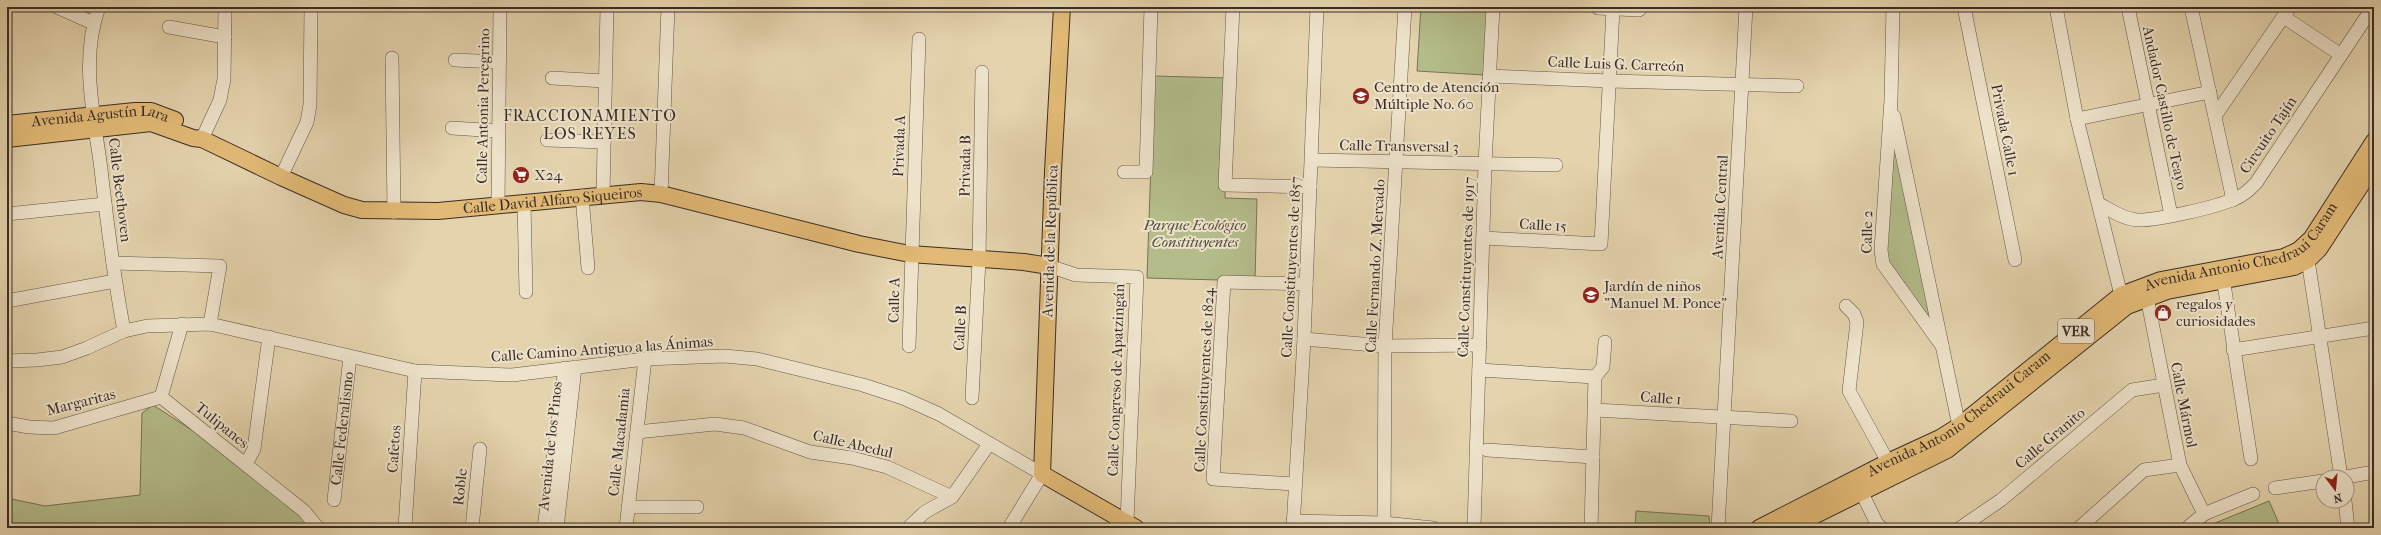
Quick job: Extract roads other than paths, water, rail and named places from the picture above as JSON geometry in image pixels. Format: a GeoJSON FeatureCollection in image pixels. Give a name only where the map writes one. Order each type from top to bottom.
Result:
{"type":"FeatureCollection","features":[{"type":"Feature","properties":{"kind":"main road","name":"Avenida de la República"},"geometry":{"type":"LineString","coordinates":[[1042,474],[1049,266],[1062,7]]}},
{"type":"Feature","properties":{"kind":"main road","name":"Avenida Agustín Lara"},"geometry":{"type":"LineString","coordinates":[[7,139],[95,123]]}},
{"type":"Feature","properties":{"kind":"main road","name":"Avenida Agustín Lara"},"geometry":{"type":"LineString","coordinates":[[7,124],[151,123],[193,138],[202,139]]}},
{"type":"Feature","properties":{"kind":"main road","name":"Calle David Alfaro Siqueiros"},"geometry":{"type":"LineString","coordinates":[[202,139],[344,205],[362,210],[394,212],[438,211],[603,194],[641,192],[661,194],[859,244],[910,254],[1024,262],[1049,266]]}},
{"type":"Feature","properties":{"kind":"main road","name":"Avenida Antonio Chedraui Caram"},"geometry":{"type":"LineString","coordinates":[[1858,485],[1888,462],[1940,438],[1962,431],[2127,306],[2147,297],[2284,257],[2306,245],[2374,141]]}},
{"type":"Feature","properties":{"kind":"main road","name":"Avenida Antonio Chedraui Caram"},"geometry":{"type":"LineString","coordinates":[[1759,528],[1786,524],[1858,485],[1947,450],[1962,431],[2121,295],[2161,280],[2294,267],[2308,260],[2319,249],[2374,165]]}},
{"type":"Feature","properties":{"kind":"main road"},"geometry":{"type":"LineString","coordinates":[[1042,474],[1132,525]]}},
{"type":"Feature","properties":{"kind":"street"},"geometry":{"type":"LineString","coordinates":[[57,7],[93,22]]}},
{"type":"Feature","properties":{"kind":"street","name":"Calle Beethoven"},"geometry":{"type":"LineString","coordinates":[[99,7],[93,22],[88,64],[115,281],[124,331]]}},
{"type":"Feature","properties":{"kind":"street"},"geometry":{"type":"LineString","coordinates":[[202,139],[221,93],[224,80],[225,7]]}},
{"type":"Feature","properties":{"kind":"street"},"geometry":{"type":"LineString","coordinates":[[281,177],[307,122],[310,105],[311,7]]}},
{"type":"Feature","properties":{"kind":"street","name":"Calle Antonia Peregrino"},"geometry":{"type":"LineString","coordinates":[[498,206],[498,62],[500,7]]}},
{"type":"Feature","properties":{"kind":"street"},"geometry":{"type":"LineString","coordinates":[[603,194],[607,7]]}},
{"type":"Feature","properties":{"kind":"street"},"geometry":{"type":"LineString","coordinates":[[661,194],[668,7]]}},
{"type":"Feature","properties":{"kind":"street"},"geometry":{"type":"LineString","coordinates":[[1124,172],[1146,172],[1151,7]]}},
{"type":"Feature","properties":{"kind":"street"},"geometry":{"type":"LineString","coordinates":[[1233,7],[1225,185],[1310,187]]}},
{"type":"Feature","properties":{"kind":"street","name":"Calle Constituyentes de 1857"},"geometry":{"type":"LineString","coordinates":[[1293,525],[1294,484],[1304,339],[1318,7]]}},
{"type":"Feature","properties":{"kind":"street","name":"Calle Fernando Z. Mercado"},"geometry":{"type":"LineString","coordinates":[[1384,526],[1385,346],[1405,7]]}},
{"type":"Feature","properties":{"kind":"street","name":"Calle Constituyentes de 1917"},"geometry":{"type":"LineString","coordinates":[[1474,528],[1485,164],[1493,7]]}},
{"type":"Feature","properties":{"kind":"street","name":"Avenida Central"},"geometry":{"type":"LineString","coordinates":[[1718,528],[1746,7]]}},
{"type":"Feature","properties":{"kind":"street","name":"Calle 2"},"geometry":{"type":"LineString","coordinates":[[1893,7],[1891,100],[1880,250],[1883,264],[1942,346]]}},
{"type":"Feature","properties":{"kind":"street","name":"Privada Calle 1"},"geometry":{"type":"LineString","coordinates":[[1964,7],[2015,260]]}},
{"type":"Feature","properties":{"kind":"street"},"geometry":{"type":"LineString","coordinates":[[2056,7],[2078,119],[2095,193],[2101,205],[2121,295]]}},
{"type":"Feature","properties":{"kind":"street","name":"Andador Castillo de Teayo"},"geometry":{"type":"LineString","coordinates":[[2128,7],[2147,106],[2171,215]]}},
{"type":"Feature","properties":{"kind":"street"},"geometry":{"type":"LineString","coordinates":[[2191,7],[2233,200]]}},
{"type":"Feature","properties":{"kind":"street","name":"Circuito Tajín"},"geometry":{"type":"LineString","coordinates":[[2101,205],[2121,216],[2138,220],[2171,215],[2233,200],[2246,193],[2256,183],[2373,7]]}},
{"type":"Feature","properties":{"kind":"street"},"geometry":{"type":"LineString","coordinates":[[1598,8],[1638,10]]}},
{"type":"Feature","properties":{"kind":"street"},"geometry":{"type":"LineString","coordinates":[[1610,82],[1613,9]]}},
{"type":"Feature","properties":{"kind":"street"},"geometry":{"type":"LineString","coordinates":[[2215,116],[2287,12],[2341,55]]}},
{"type":"Feature","properties":{"kind":"street"},"geometry":{"type":"LineString","coordinates":[[169,27],[225,38]]}},
{"type":"Feature","properties":{"kind":"street","name":"Privada A"},"geometry":{"type":"LineString","coordinates":[[910,254],[919,39]]}},
{"type":"Feature","properties":{"kind":"street"},"geometry":{"type":"LineString","coordinates":[[392,58],[394,212]]}},
{"type":"Feature","properties":{"kind":"street"},"geometry":{"type":"LineString","coordinates":[[454,60],[498,62]]}},
{"type":"Feature","properties":{"kind":"street","name":"Privada B"},"geometry":{"type":"LineString","coordinates":[[980,260],[982,72]]}},
{"type":"Feature","properties":{"kind":"street","name":"Calle Luis G. Carreón"},"geometry":{"type":"LineString","coordinates":[[1490,76],[1610,82],[1742,83],[1797,86]]}},
{"type":"Feature","properties":{"kind":"street"},"geometry":{"type":"LineString","coordinates":[[552,78],[605,81]]}},
{"type":"Feature","properties":{"kind":"street","name":"Calle 15"},"geometry":{"type":"LineString","coordinates":[[1483,238],[1601,244],[1610,82]]}},
{"type":"Feature","properties":{"kind":"street"},"geometry":{"type":"LineString","coordinates":[[2078,119],[2210,92]]}},
{"type":"Feature","properties":{"kind":"street","name":"Calle 2"},"geometry":{"type":"LineString","coordinates":[[1891,100],[1942,346],[1962,431]]}},
{"type":"Feature","properties":{"kind":"street"},"geometry":{"type":"LineString","coordinates":[[452,128],[498,131]]}},
{"type":"Feature","properties":{"kind":"street"},"geometry":{"type":"LineString","coordinates":[[547,140],[604,142]]}},
{"type":"Feature","properties":{"kind":"street","name":"Calle Transversal 3"},"geometry":{"type":"LineString","coordinates":[[1312,160],[1556,165]]}},
{"type":"Feature","properties":{"kind":"street"},"geometry":{"type":"LineString","coordinates":[[582,196],[588,268]]}},
{"type":"Feature","properties":{"kind":"street"},"geometry":{"type":"LineString","coordinates":[[524,203],[526,292]]}},
{"type":"Feature","properties":{"kind":"street"},"geometry":{"type":"LineString","coordinates":[[7,214],[105,204]]}},
{"type":"Feature","properties":{"kind":"street","name":"Calle A"},"geometry":{"type":"LineString","coordinates":[[909,346],[910,254]]}},
{"type":"Feature","properties":{"kind":"street","name":"Calle B"},"geometry":{"type":"LineString","coordinates":[[972,398],[980,260]]}},
{"type":"Feature","properties":{"kind":"street"},"geometry":{"type":"LineString","coordinates":[[2308,260],[2340,469]]}},
{"type":"Feature","properties":{"kind":"street"},"geometry":{"type":"LineString","coordinates":[[113,264],[220,266],[210,324]]}},
{"type":"Feature","properties":{"kind":"street","name":"Calle Congreso de Apatzingán"},"geometry":{"type":"LineString","coordinates":[[1049,266],[1076,275],[1137,277],[1132,525]]}},
{"type":"Feature","properties":{"kind":"street"},"geometry":{"type":"LineString","coordinates":[[2223,274],[2233,350],[2251,459]]}},
{"type":"Feature","properties":{"kind":"street"},"geometry":{"type":"LineString","coordinates":[[7,301],[115,281]]}},
{"type":"Feature","properties":{"kind":"street","name":"Calle Constituyentes de 1824"},"geometry":{"type":"LineString","coordinates":[[1294,484],[1214,479],[1224,282],[1306,284]]}},
{"type":"Feature","properties":{"kind":"street","name":"Calle Mármol"},"geometry":{"type":"LineString","coordinates":[[2147,297],[2180,465],[2204,514]]}},
{"type":"Feature","properties":{"kind":"street"},"geometry":{"type":"LineString","coordinates":[[1846,306],[1854,314],[1857,322],[1849,391],[1888,462]]}},
{"type":"Feature","properties":{"kind":"street"},"geometry":{"type":"LineString","coordinates":[[161,397],[182,324]]}},
{"type":"Feature","properties":{"kind":"street","name":"Calle Camino Antiguo a las Ánimas"},"geometry":{"type":"LineString","coordinates":[[7,361],[62,357],[87,348],[124,331],[146,326],[182,324],[210,324],[415,371],[512,375],[645,359],[724,356],[758,359],[856,383],[903,398],[939,414],[1042,474]]}},
{"type":"Feature","properties":{"kind":"street"},"geometry":{"type":"LineString","coordinates":[[2233,350],[2374,328]]}},
{"type":"Feature","properties":{"kind":"street"},"geometry":{"type":"LineString","coordinates":[[246,464],[254,449],[269,337]]}},
{"type":"Feature","properties":{"kind":"street"},"geometry":{"type":"LineString","coordinates":[[1304,339],[1385,346],[1480,345]]}},
{"type":"Feature","properties":{"kind":"street"},"geometry":{"type":"LineString","coordinates":[[1591,528],[1595,378],[1603,367],[1605,342]]}},
{"type":"Feature","properties":{"kind":"street","name":"Calle Federalismo"},"geometry":{"type":"LineString","coordinates":[[334,500],[350,357]]}},
{"type":"Feature","properties":{"kind":"street","name":"Calle Macadamia"},"geometry":{"type":"LineString","coordinates":[[626,528],[645,359]]}},
{"type":"Feature","properties":{"kind":"street","name":"Avenida de los Pinos"},"geometry":{"type":"LineString","coordinates":[[544,528],[570,367]]}},
{"type":"Feature","properties":{"kind":"street","name":"Avenida de los Pinos"},"geometry":{"type":"LineString","coordinates":[[557,528],[570,367]]}},
{"type":"Feature","properties":{"kind":"street"},"geometry":{"type":"LineString","coordinates":[[1479,370],[1595,378]]}},
{"type":"Feature","properties":{"kind":"street","name":"Cafetos"},"geometry":{"type":"LineString","coordinates":[[405,528],[415,371]]}},
{"type":"Feature","properties":{"kind":"street","name":"Calle Granito"},"geometry":{"type":"LineString","coordinates":[[1960,528],[2001,500],[2132,390],[2164,385]]}},
{"type":"Feature","properties":{"kind":"street","name":"Margaritas"},"geometry":{"type":"LineString","coordinates":[[7,423],[29,427],[54,428],[161,397]]}},
{"type":"Feature","properties":{"kind":"street","name":"Tulipanes"},"geometry":{"type":"LineString","coordinates":[[161,397],[304,511],[318,528]]}},
{"type":"Feature","properties":{"kind":"street","name":"Calle 1"},"geometry":{"type":"LineString","coordinates":[[1595,410],[1791,421]]}},
{"type":"Feature","properties":{"kind":"street","name":"Calle Abedul"},"geometry":{"type":"LineString","coordinates":[[637,432],[715,424],[744,428],[810,452],[852,458],[888,467],[952,497]]}},
{"type":"Feature","properties":{"kind":"street"},"geometry":{"type":"LineString","coordinates":[[908,528],[925,512],[952,497],[989,444]]}},
{"type":"Feature","properties":{"kind":"street","name":"Roble"},"geometry":{"type":"LineString","coordinates":[[472,528],[480,449]]}},
{"type":"Feature","properties":{"kind":"street"},"geometry":{"type":"LineString","coordinates":[[1487,450],[1593,457]]}},
{"type":"Feature","properties":{"kind":"street"},"geometry":{"type":"LineString","coordinates":[[2079,528],[2144,470],[2180,465]]}},
{"type":"Feature","properties":{"kind":"street"},"geometry":{"type":"LineString","coordinates":[[2355,475],[2374,472]]}},
{"type":"Feature","properties":{"kind":"street"},"geometry":{"type":"LineString","coordinates":[[1010,528],[1042,474]]}},
{"type":"Feature","properties":{"kind":"street"},"geometry":{"type":"LineString","coordinates":[[2275,488],[2315,482]]}},
{"type":"Feature","properties":{"kind":"street"},"geometry":{"type":"LineString","coordinates":[[1858,485],[1877,524],[1882,528]]}},
{"type":"Feature","properties":{"kind":"street"},"geometry":{"type":"LineString","coordinates":[[2187,528],[2204,514],[2253,494]]}},
{"type":"Feature","properties":{"kind":"street"},"geometry":{"type":"LineString","coordinates":[[628,507],[697,507]]}},
{"type":"Feature","properties":{"kind":"street"},"geometry":{"type":"LineString","coordinates":[[2346,509],[2348,528]]}},
{"type":"Feature","properties":{"kind":"street"},"geometry":{"type":"LineString","coordinates":[[1293,525],[1433,528]]}},
{"type":"Feature","properties":{"kind":"place","name":"Centro de Atención Múltiple No. 60"},"geometry":{"type":"Point","coordinates":[1361,96]}},
{"type":"Feature","properties":{"kind":"place","name":"X24"},"geometry":{"type":"Point","coordinates":[521,175]}},
{"type":"Feature","properties":{"kind":"place","name":"Jardín de niños \"Manuel M. Ponce\""},"geometry":{"type":"Point","coordinates":[1591,295]}},
{"type":"Feature","properties":{"kind":"place","name":"regalos y curiosidades"},"geometry":{"type":"Point","coordinates":[2163,313]}},
{"type":"Feature","properties":{"kind":"district","name":"FRACCIONAMIENTO LOS REYES"},"geometry":{"type":"Point","coordinates":[590,124]}},
{"type":"Feature","properties":{"kind":"park label","name":"Parque Ecológico Constituyentes"},"geometry":{"type":"Point","coordinates":[1195,234]}}]}
